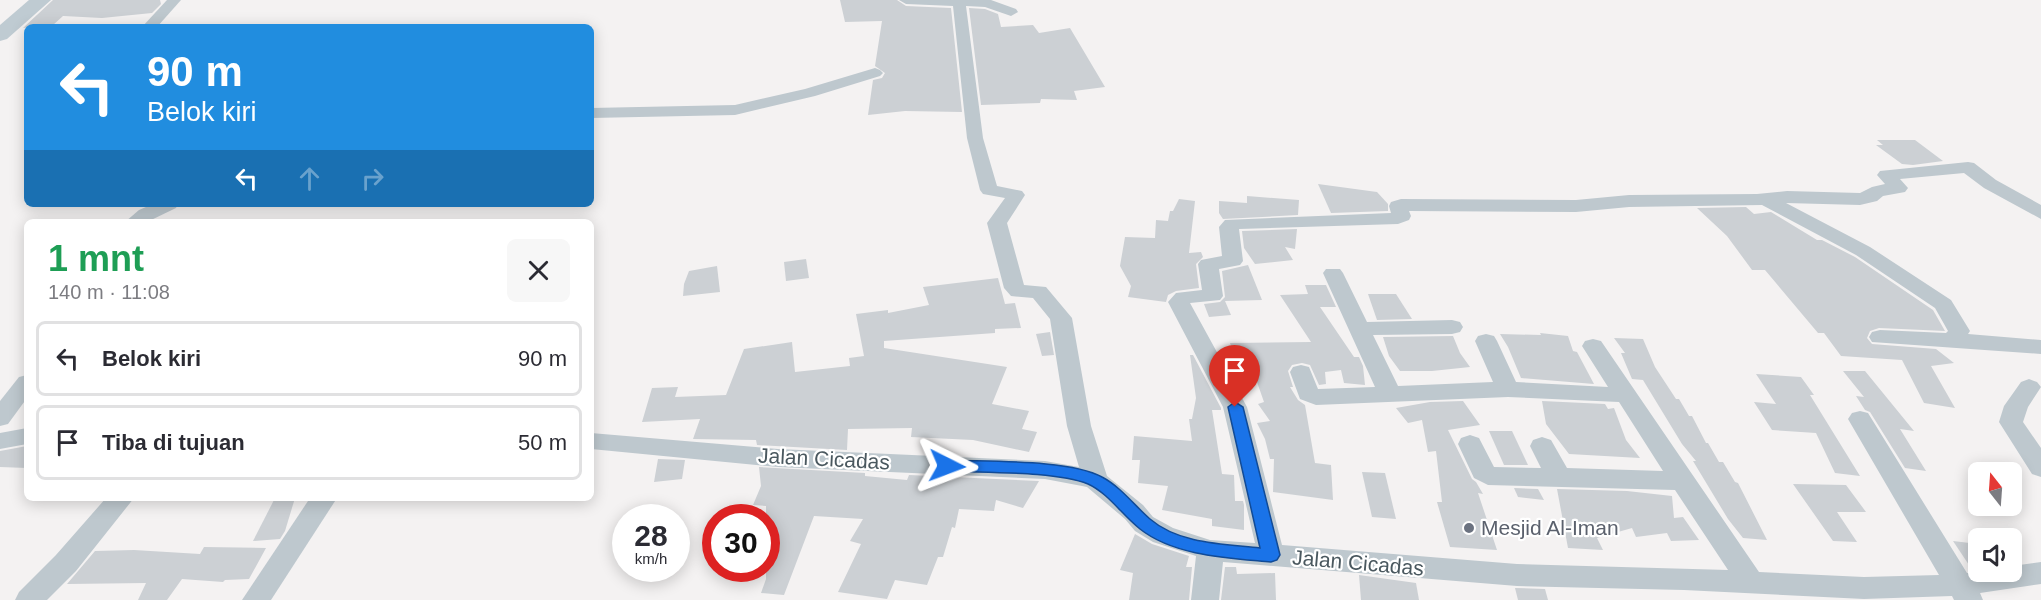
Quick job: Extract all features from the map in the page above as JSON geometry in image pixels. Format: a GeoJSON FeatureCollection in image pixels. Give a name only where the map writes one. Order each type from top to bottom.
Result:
{"type":"FeatureCollection","features":[{"type":"Feature","properties":{"kind":"street"},"geometry":{"type":"LineString","coordinates":[[0,35],[41,0]]}},
{"type":"Feature","properties":{"kind":"street"},"geometry":{"type":"LineString","coordinates":[[152,24],[174,0]]}},
{"type":"Feature","properties":{"kind":"street"},"geometry":{"type":"LineString","coordinates":[[906,0],[987,3],[1011,12]]}},
{"type":"Feature","properties":{"kind":"street"},"geometry":{"type":"LineString","coordinates":[[959,2],[975,138],[989,190],[1016,195],[997,223],[1014,288],[1018,292],[1039,291],[1061,318],[1079,426],[1096,481]]}},
{"type":"Feature","properties":{"kind":"street"},"geometry":{"type":"LineString","coordinates":[[594,113],[735,110],[809,93],[875,73]]}},
{"type":"Feature","properties":{"kind":"street"},"geometry":{"type":"LineString","coordinates":[[1271,555],[1235,407],[1179,302],[1183,297],[1213,296],[1208,264],[1233,261],[1229,227],[1232,224],[1398,218],[1402,216],[1398,206],[1401,205],[1576,206],[1629,201],[1765,199],[1787,196],[1860,199],[1870,197],[1878,191],[1899,188],[1886,175],[1966,167],[1973,169],[1990,184],[2041,213]]}},
{"type":"Feature","properties":{"kind":"street"},"geometry":{"type":"LineString","coordinates":[[1765,199],[1863,251],[1944,304],[1959,332],[1951,341]]}},
{"type":"Feature","properties":{"kind":"street"},"geometry":{"type":"LineString","coordinates":[[139,219],[162,207]]}},
{"type":"Feature","properties":{"kind":"street"},"geometry":{"type":"LineString","coordinates":[[1333,273],[1390,394]]}},
{"type":"Feature","properties":{"kind":"street"},"geometry":{"type":"LineString","coordinates":[[1360,329],[1452,327]]}},
{"type":"Feature","properties":{"kind":"street"},"geometry":{"type":"LineString","coordinates":[[1880,337],[1951,341],[1976,339],[2041,347]]}},
{"type":"Feature","properties":{"kind":"street"},"geometry":{"type":"LineString","coordinates":[[1486,341],[1508,389]]}},
{"type":"Feature","properties":{"kind":"street"},"geometry":{"type":"LineString","coordinates":[[1593,345],[1624,395],[1751,583]]}},
{"type":"Feature","properties":{"kind":"street"},"geometry":{"type":"LineString","coordinates":[[1301,372],[1310,397],[1508,389],[1624,395]]}},
{"type":"Feature","properties":{"kind":"street"},"geometry":{"type":"LineString","coordinates":[[0,418],[24,386]]}},
{"type":"Feature","properties":{"kind":"street"},"geometry":{"type":"LineString","coordinates":[[2029,387],[2016,406],[2011,422],[2041,468]]}},
{"type":"Feature","properties":{"kind":"street"},"geometry":{"type":"LineString","coordinates":[[1860,419],[1966,593]]}},
{"type":"Feature","properties":{"kind":"street"},"geometry":{"type":"LineString","coordinates":[[0,441],[24,437]]}},
{"type":"Feature","properties":{"kind":"street","name":"Jalan Cicadas"},"geometry":{"type":"LineString","coordinates":[[594,441],[778,458],[1045,470],[1096,481],[1134,512],[1144,524],[1163,535],[1210,550],[1517,575],[1966,593],[2041,573]]}},
{"type":"Feature","properties":{"kind":"street"},"geometry":{"type":"LineString","coordinates":[[1470,444],[1483,472],[1488,476],[1682,481]]}},
{"type":"Feature","properties":{"kind":"street"},"geometry":{"type":"LineString","coordinates":[[1542,446],[1559,477]]}},
{"type":"Feature","properties":{"kind":"street"},"geometry":{"type":"LineString","coordinates":[[29,600],[66,563],[118,501]]}},
{"type":"Feature","properties":{"kind":"street"},"geometry":{"type":"LineString","coordinates":[[256,600],[322,501]]}},
{"type":"Feature","properties":{"kind":"street"},"geometry":{"type":"LineString","coordinates":[[1205,600],[1210,550]]}},
{"type":"Feature","properties":{"kind":"building"},"geometry":{"type":"Polygon","coordinates":[[[53,0],[160,0],[161,4],[152,13],[102,18],[63,16],[54,24],[27,24],[53,0]]]}},
{"type":"Feature","properties":{"kind":"building"},"geometry":{"type":"Polygon","coordinates":[[[840,0],[897,0],[906,6],[951,8],[962,112],[905,111],[868,115],[873,80],[882,78],[885,73],[875,66],[882,21],[845,22],[840,0]]]}},
{"type":"Feature","properties":{"kind":"building"},"geometry":{"type":"Polygon","coordinates":[[[969,8],[985,9],[998,14],[1001,27],[1033,25],[1039,33],[1070,28],[1105,87],[1074,91],[1077,100],[1041,99],[1040,103],[981,105],[969,8]]]}},
{"type":"Feature","properties":{"kind":"building"},"geometry":{"type":"Polygon","coordinates":[[[1877,140],[1915,140],[1943,161],[1913,165],[1902,164],[1876,145],[1883,145],[1877,140]]]}},
{"type":"Feature","properties":{"kind":"building"},"geometry":{"type":"Polygon","coordinates":[[[1318,184],[1377,192],[1388,204],[1388,211],[1331,213],[1318,184]]]}},
{"type":"Feature","properties":{"kind":"building"},"geometry":{"type":"Polygon","coordinates":[[[1247,196],[1299,200],[1298,215],[1223,219],[1219,213],[1219,201],[1247,203],[1247,196]]]}},
{"type":"Feature","properties":{"kind":"building"},"geometry":{"type":"Polygon","coordinates":[[[1179,199],[1195,201],[1189,253],[1201,252],[1203,257],[1196,264],[1199,288],[1176,291],[1168,295],[1166,302],[1128,297],[1131,286],[1120,266],[1125,237],[1155,238],[1156,220],[1168,221],[1170,211],[1173,211],[1179,199]]]}},
{"type":"Feature","properties":{"kind":"building"},"geometry":{"type":"Polygon","coordinates":[[[1746,207],[1754,214],[1771,212],[1817,240],[1822,240],[1855,257],[1933,310],[1945,331],[1879,328],[1870,331],[1867,338],[1872,344],[1936,349],[1954,363],[1931,366],[1955,408],[1924,403],[1902,360],[1841,356],[1824,333],[1818,333],[1765,270],[1752,270],[1727,236],[1697,208],[1746,207]]]}},
{"type":"Feature","properties":{"kind":"building"},"geometry":{"type":"Polygon","coordinates":[[[1297,229],[1295,249],[1285,247],[1293,260],[1255,264],[1244,248],[1242,231],[1297,229]]]}},
{"type":"Feature","properties":{"kind":"building"},"geometry":{"type":"Polygon","coordinates":[[[806,259],[809,278],[786,281],[784,262],[806,259]]]}},
{"type":"Feature","properties":{"kind":"building"},"geometry":{"type":"Polygon","coordinates":[[[1248,265],[1262,300],[1225,301],[1231,315],[1209,317],[1204,304],[1220,302],[1225,297],[1222,271],[1248,265]]]}},
{"type":"Feature","properties":{"kind":"building"},"geometry":{"type":"Polygon","coordinates":[[[717,266],[720,292],[683,296],[684,284],[689,271],[717,266]]]}},
{"type":"Feature","properties":{"kind":"building"},"geometry":{"type":"Polygon","coordinates":[[[998,278],[1005,304],[1015,303],[1021,328],[995,329],[995,333],[884,341],[884,348],[1007,367],[992,404],[1029,411],[1022,429],[1037,432],[1029,452],[973,440],[911,437],[912,428],[848,429],[847,450],[757,445],[756,440],[693,439],[700,419],[642,422],[652,388],[678,387],[675,397],[726,395],[744,349],[792,342],[795,372],[850,366],[849,358],[864,356],[856,314],[888,310],[888,313],[929,305],[923,287],[998,278]]]}},
{"type":"Feature","properties":{"kind":"building"},"geometry":{"type":"Polygon","coordinates":[[[1305,285],[1326,285],[1336,307],[1320,307],[1354,357],[1359,357],[1363,366],[1365,385],[1344,383],[1341,370],[1325,372],[1326,384],[1319,385],[1310,365],[1302,363],[1292,365],[1288,371],[1293,387],[1290,387],[1298,400],[1305,405],[1315,463],[1331,465],[1333,500],[1273,492],[1274,459],[1270,459],[1265,439],[1257,423],[1270,421],[1258,404],[1264,402],[1251,365],[1238,366],[1230,343],[1311,342],[1280,295],[1308,294],[1305,285]]]}},
{"type":"Feature","properties":{"kind":"building"},"geometry":{"type":"Polygon","coordinates":[[[1368,294],[1396,294],[1412,319],[1377,320],[1368,294]]]}},
{"type":"Feature","properties":{"kind":"building"},"geometry":{"type":"Polygon","coordinates":[[[1050,332],[1054,355],[1042,356],[1036,334],[1050,332]]]}},
{"type":"Feature","properties":{"kind":"building"},"geometry":{"type":"Polygon","coordinates":[[[1540,333],[1568,336],[1573,351],[1577,352],[1594,384],[1521,378],[1500,334],[1541,335],[1540,333]]]}},
{"type":"Feature","properties":{"kind":"building"},"geometry":{"type":"Polygon","coordinates":[[[1453,336],[1460,353],[1470,367],[1432,371],[1400,371],[1389,356],[1383,337],[1453,336]]]}},
{"type":"Feature","properties":{"kind":"building"},"geometry":{"type":"Polygon","coordinates":[[[1614,338],[1643,339],[1655,367],[1676,399],[1679,399],[1689,416],[1692,416],[1719,462],[1723,462],[1735,482],[1738,483],[1767,540],[1743,538],[1728,519],[1693,461],[1696,461],[1682,444],[1643,380],[1632,379],[1621,353],[1625,353],[1614,338]]]}},
{"type":"Feature","properties":{"kind":"building"},"geometry":{"type":"Polygon","coordinates":[[[1190,355],[1193,355],[1221,408],[1221,410],[1212,410],[1222,474],[1234,475],[1235,501],[1243,501],[1244,505],[1244,530],[1212,526],[1212,519],[1162,510],[1168,486],[1138,483],[1140,460],[1132,460],[1134,436],[1192,441],[1189,419],[1192,419],[1196,398],[1190,355]]]}},
{"type":"Feature","properties":{"kind":"building"},"geometry":{"type":"Polygon","coordinates":[[[1843,371],[1865,371],[1914,431],[1900,429],[1926,471],[1905,468],[1870,412],[1865,410],[1856,396],[1864,397],[1843,371]]]}},
{"type":"Feature","properties":{"kind":"building"},"geometry":{"type":"Polygon","coordinates":[[[1756,374],[1801,377],[1814,395],[1810,395],[1860,476],[1835,473],[1816,433],[1772,430],[1754,402],[1776,404],[1756,374]]]}},
{"type":"Feature","properties":{"kind":"building"},"geometry":{"type":"Polygon","coordinates":[[[1463,401],[1480,425],[1448,430],[1472,479],[1483,494],[1478,493],[1497,550],[1450,547],[1437,502],[1442,502],[1436,451],[1428,452],[1422,420],[1408,423],[1396,408],[1430,402],[1463,401]]]}},
{"type":"Feature","properties":{"kind":"building"},"geometry":{"type":"Polygon","coordinates":[[[1542,401],[1605,404],[1608,409],[1614,408],[1626,440],[1640,458],[1569,454],[1546,424],[1542,401]]]}},
{"type":"Feature","properties":{"kind":"building"},"geometry":{"type":"Polygon","coordinates":[[[1489,431],[1512,431],[1528,465],[1504,465],[1489,431]]]}},
{"type":"Feature","properties":{"kind":"building"},"geometry":{"type":"Polygon","coordinates":[[[24,447],[24,468],[0,467],[0,451],[24,447]]]}},
{"type":"Feature","properties":{"kind":"building"},"geometry":{"type":"Polygon","coordinates":[[[658,459],[685,460],[682,479],[654,482],[658,459]]]}},
{"type":"Feature","properties":{"kind":"building"},"geometry":{"type":"Polygon","coordinates":[[[759,467],[865,473],[865,476],[907,480],[909,475],[1039,481],[1023,508],[996,500],[994,511],[959,509],[955,528],[952,527],[943,557],[938,557],[927,585],[895,580],[887,599],[838,592],[861,544],[850,541],[863,519],[814,516],[784,595],[761,593],[765,582],[780,582],[780,504],[753,504],[761,486],[759,467]]]}},
{"type":"Feature","properties":{"kind":"building"},"geometry":{"type":"Polygon","coordinates":[[[1362,472],[1385,473],[1396,519],[1372,517],[1362,472]]]}},
{"type":"Feature","properties":{"kind":"building"},"geometry":{"type":"Polygon","coordinates":[[[1793,484],[1846,485],[1866,512],[1837,512],[1857,542],[1833,541],[1793,484]]]}},
{"type":"Feature","properties":{"kind":"building"},"geometry":{"type":"Polygon","coordinates":[[[1514,488],[1538,489],[1544,500],[1518,497],[1514,488]]]}},
{"type":"Feature","properties":{"kind":"building"},"geometry":{"type":"Polygon","coordinates":[[[1557,489],[1627,491],[1672,496],[1674,518],[1683,517],[1699,540],[1671,541],[1667,533],[1636,537],[1632,528],[1597,538],[1603,550],[1568,548],[1557,489]]]}},
{"type":"Feature","properties":{"kind":"building"},"geometry":{"type":"Polygon","coordinates":[[[273,501],[294,501],[285,531],[280,539],[253,541],[273,501]]]}},
{"type":"Feature","properties":{"kind":"building"},"geometry":{"type":"Polygon","coordinates":[[[1135,534],[1152,544],[1189,556],[1186,567],[1192,567],[1189,600],[1129,600],[1133,573],[1120,570],[1135,534]]]}},
{"type":"Feature","properties":{"kind":"building"},"geometry":{"type":"Polygon","coordinates":[[[1953,541],[1968,543],[1968,564],[1953,541]]]}},
{"type":"Feature","properties":{"kind":"building"},"geometry":{"type":"Polygon","coordinates":[[[204,547],[266,548],[249,579],[223,582],[182,579],[167,600],[138,600],[146,583],[67,584],[95,551],[134,550],[200,554],[204,547]]]}},
{"type":"Feature","properties":{"kind":"building"},"geometry":{"type":"Polygon","coordinates":[[[1225,567],[1236,567],[1237,574],[1275,573],[1276,600],[1221,600],[1225,567]]]}},
{"type":"Feature","properties":{"kind":"building"},"geometry":{"type":"Polygon","coordinates":[[[1359,575],[1416,583],[1419,600],[1361,600],[1359,575]]]}},
{"type":"Feature","properties":{"kind":"building"},"geometry":{"type":"Polygon","coordinates":[[[1515,588],[1545,589],[1548,600],[1518,600],[1515,588]]]}},
{"type":"Feature","properties":{"kind":"place","name":"Mesjid Al-Iman"},"geometry":{"type":"Point","coordinates":[1469,528]}},
{"type":"Feature","properties":{"kind":"route"},"geometry":{"type":"LineString","coordinates":[[947,466],[1045,470],[1083,477],[1096,481],[1134,512],[1144,524],[1163,535],[1210,550],[1271,555],[1235,407]]}}]}
